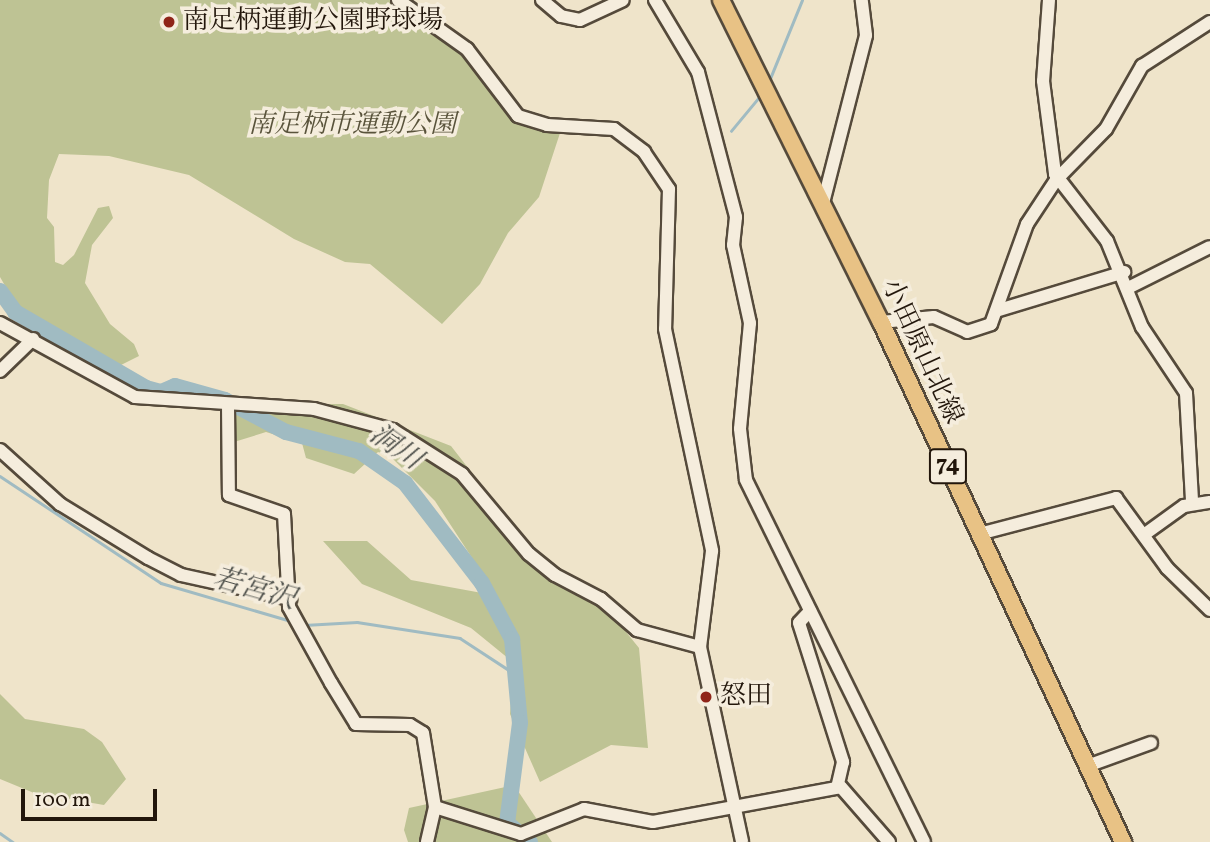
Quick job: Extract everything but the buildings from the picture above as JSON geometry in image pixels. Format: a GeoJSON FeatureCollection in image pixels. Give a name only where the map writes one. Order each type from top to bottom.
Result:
{"type":"FeatureCollection","features":[{"type":"Feature","properties":{"kind":"main road","name":"小田原山北線"},"geometry":{"type":"LineString","coordinates":[[721,0],[767,86],[881,322],[1122,842]]}},
{"type":"Feature","properties":{"kind":"street"},"geometry":{"type":"LineString","coordinates":[[398,0],[467,49],[518,116],[547,125],[614,129],[644,152],[669,189],[665,329],[712,551],[700,647],[743,842]]}},
{"type":"Feature","properties":{"kind":"street"},"geometry":{"type":"LineString","coordinates":[[542,0],[561,16],[580,20],[623,0]]}},
{"type":"Feature","properties":{"kind":"street"},"geometry":{"type":"LineString","coordinates":[[655,0],[698,72],[736,216],[733,245],[751,323],[740,429],[746,480],[924,842]]}},
{"type":"Feature","properties":{"kind":"street"},"geometry":{"type":"LineString","coordinates":[[823,203],[866,35],[862,0]]}},
{"type":"Feature","properties":{"kind":"street"},"geometry":{"type":"LineString","coordinates":[[1049,0],[1043,81],[1056,180],[1124,272],[1142,327],[1186,393],[1192,502]]}},
{"type":"Feature","properties":{"kind":"street"},"geometry":{"type":"LineString","coordinates":[[999,310],[1027,224],[1056,180],[1106,129],[1142,66],[1210,22]]}},
{"type":"Feature","properties":{"kind":"street"},"geometry":{"type":"LineString","coordinates":[[1130,286],[1208,251]]}},
{"type":"Feature","properties":{"kind":"street"},"geometry":{"type":"LineString","coordinates":[[881,322],[934,317],[976,331],[999,310],[1124,272]]}},
{"type":"Feature","properties":{"kind":"street"},"geometry":{"type":"LineString","coordinates":[[0,323],[135,397],[163,403],[177,395],[228,406],[314,409],[393,430],[462,474],[529,554],[555,575],[601,599],[636,630],[700,647]]}},
{"type":"Feature","properties":{"kind":"street"},"geometry":{"type":"LineString","coordinates":[[0,371],[33,339]]}},
{"type":"Feature","properties":{"kind":"street"},"geometry":{"type":"LineString","coordinates":[[228,406],[229,495],[284,514],[290,599],[356,724],[410,724],[423,733],[435,807],[427,842]]}},
{"type":"Feature","properties":{"kind":"street"},"geometry":{"type":"LineString","coordinates":[[0,450],[60,504],[181,575],[290,599]]}},
{"type":"Feature","properties":{"kind":"street"},"geometry":{"type":"LineString","coordinates":[[979,534],[1107,498],[1123,501],[1167,568],[1210,610]]}},
{"type":"Feature","properties":{"kind":"street"},"geometry":{"type":"LineString","coordinates":[[1145,534],[1192,502],[1210,502]]}},
{"type":"Feature","properties":{"kind":"street"},"geometry":{"type":"LineString","coordinates":[[810,611],[799,623],[843,762],[837,787]]}},
{"type":"Feature","properties":{"kind":"street"},"geometry":{"type":"LineString","coordinates":[[1087,765],[1151,743]]}},
{"type":"Feature","properties":{"kind":"street"},"geometry":{"type":"LineString","coordinates":[[435,807],[521,834],[584,809],[653,822],[837,787],[859,801],[889,842]]}},
{"type":"Feature","properties":{"kind":"green space","name":"南足柄市運動公園"},"geometry":{"type":"Polygon","coordinates":[[[0,0],[391,0],[471,58],[512,119],[561,130],[539,197],[508,233],[480,284],[442,324],[370,264],[345,262],[294,239],[189,175],[109,156],[59,154],[49,180],[47,218],[54,227],[55,262],[63,265],[74,255],[98,208],[109,206],[113,218],[92,245],[85,283],[110,324],[134,344],[139,356],[119,366],[18,308],[0,277],[0,0]]]}},
{"type":"Feature","properties":{"kind":"green space"},"geometry":{"type":"Polygon","coordinates":[[[297,404],[343,404],[451,446],[557,582],[609,611],[639,648],[648,748],[611,745],[540,782],[510,714],[514,663],[471,628],[362,584],[323,541],[367,541],[411,580],[482,593],[478,567],[435,501],[392,458],[378,452],[354,474],[306,458],[302,443],[266,432],[234,442],[234,411],[297,404]]]}},
{"type":"Feature","properties":{"kind":"green space"},"geometry":{"type":"Polygon","coordinates":[[[0,694],[25,719],[84,729],[102,742],[126,779],[104,805],[34,793],[0,779],[0,694]]]}},
{"type":"Feature","properties":{"kind":"green space"},"geometry":{"type":"Polygon","coordinates":[[[514,785],[552,842],[408,842],[404,830],[409,808],[514,785]]]}},
{"type":"Feature","properties":{"kind":"waterway"},"geometry":{"type":"LineString","coordinates":[[769,81],[802,0]]}},
{"type":"Feature","properties":{"kind":"waterway"},"geometry":{"type":"LineString","coordinates":[[731,131],[760,96]]}},
{"type":"Feature","properties":{"kind":"waterway","name":"洞川"},"geometry":{"type":"LineString","coordinates":[[0,291],[15,312],[146,388],[161,392],[175,386],[225,400],[286,432],[359,451],[405,483],[482,583],[512,639],[520,723],[507,823],[530,842]]}},
{"type":"Feature","properties":{"kind":"waterway","name":"若宮沢"},"geometry":{"type":"LineString","coordinates":[[0,476],[161,583],[291,621]]}},
{"type":"Feature","properties":{"kind":"waterway","name":"若宮沢"},"geometry":{"type":"LineString","coordinates":[[304,625],[357,622],[460,638],[518,676]]}},
{"type":"Feature","properties":{"kind":"waterway"},"geometry":{"type":"LineString","coordinates":[[0,833],[13,842]]}},
{"type":"Feature","properties":{"kind":"place","name":"南足柄運動公園野球場"},"geometry":{"type":"Point","coordinates":[169,22]}},
{"type":"Feature","properties":{"kind":"place","name":"怒田"},"geometry":{"type":"Point","coordinates":[706,697]}}]}
